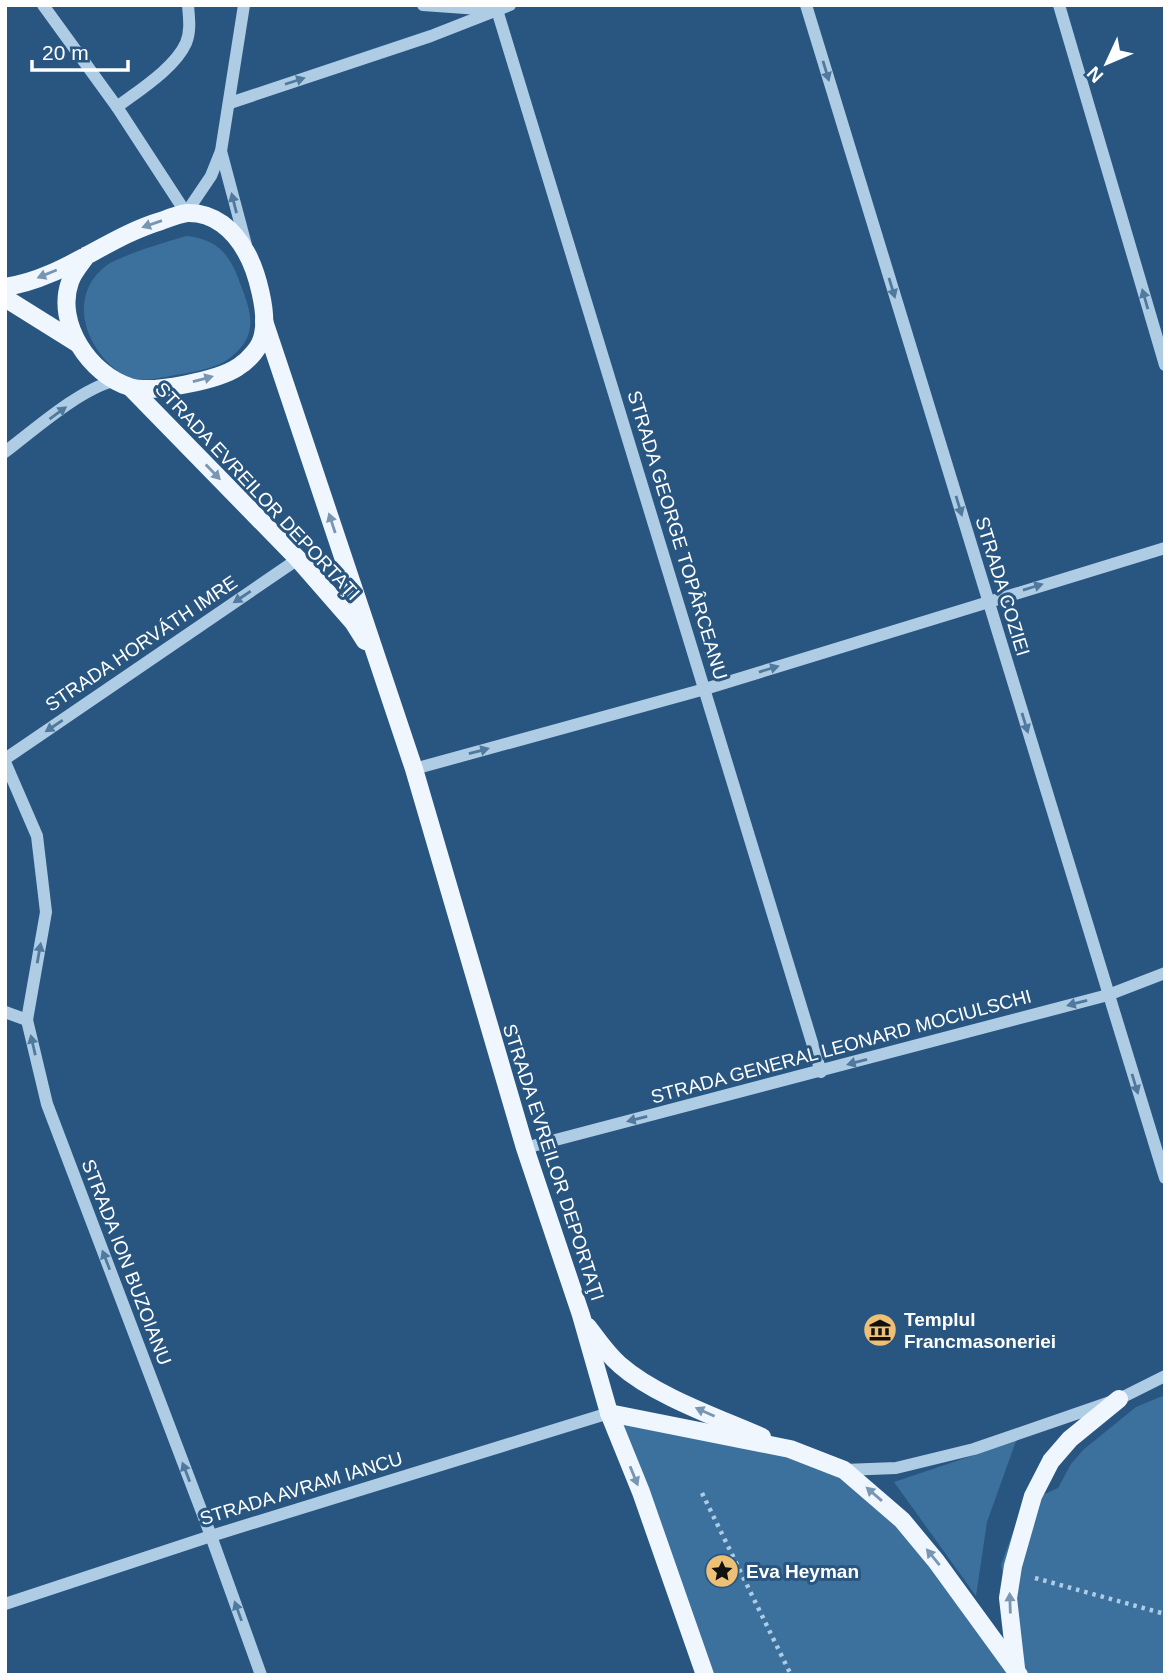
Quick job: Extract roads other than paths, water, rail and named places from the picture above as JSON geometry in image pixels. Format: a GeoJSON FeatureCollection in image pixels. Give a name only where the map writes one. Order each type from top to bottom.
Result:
{"type":"FeatureCollection","features":[{"type":"Feature","properties":{"kind":"main road"},"geometry":{"type":"LineString","coordinates":[[5,287],[33,280],[148,225],[186,213],[204,215],[218,220],[240,241],[248,256],[259,287],[264,321],[261,343],[237,368],[200,381],[146,390],[122,385],[97,367],[77,343],[69,324],[67,292],[70,281],[87,256]]}},
{"type":"Feature","properties":{"kind":"main road"},"geometry":{"type":"LineString","coordinates":[[5,298],[77,343]]}},
{"type":"Feature","properties":{"kind":"main road","name":"STRADA EVREILOR DEPORTAŢI"},"geometry":{"type":"LineString","coordinates":[[264,321],[414,769],[525,1149],[609,1413],[641,1492],[705,1675]]}},
{"type":"Feature","properties":{"kind":"main road","name":"STRADA EVREILOR DEPORTAŢI"},"geometry":{"type":"LineString","coordinates":[[122,385],[298,559],[353,622],[377,658]]}},
{"type":"Feature","properties":{"kind":"main road"},"geometry":{"type":"LineString","coordinates":[[580,1315],[603,1348],[621,1366],[650,1385],[790,1449],[844,1470],[873,1493],[919,1541],[1018,1673]]}},
{"type":"Feature","properties":{"kind":"main road"},"geometry":{"type":"LineString","coordinates":[[1018,1673],[1009,1598],[1013,1566],[1032,1496],[1051,1461],[1070,1438],[1119,1399]]}},
{"type":"Feature","properties":{"kind":"main road"},"geometry":{"type":"LineString","coordinates":[[609,1413],[790,1449]]}},
{"type":"Feature","properties":{"kind":"street"},"geometry":{"type":"LineString","coordinates":[[43,5],[117,107],[186,213],[211,176],[221,151],[244,5]]}},
{"type":"Feature","properties":{"kind":"street"},"geometry":{"type":"LineString","coordinates":[[117,107],[155,78],[186,43],[190,24],[188,5]]}},
{"type":"Feature","properties":{"kind":"street"},"geometry":{"type":"LineString","coordinates":[[424,5],[497,10]]}},
{"type":"Feature","properties":{"kind":"street"},"geometry":{"type":"LineString","coordinates":[[230,103],[431,36],[510,5]]}},
{"type":"Feature","properties":{"kind":"street","name":"STRADA COZIEI"},"geometry":{"type":"LineString","coordinates":[[806,5],[1165,1178]]}},
{"type":"Feature","properties":{"kind":"street"},"geometry":{"type":"LineString","coordinates":[[1059,5],[1165,365]]}},
{"type":"Feature","properties":{"kind":"street","name":"STRADA GEORGE TOPÂRCEANU"},"geometry":{"type":"LineString","coordinates":[[497,10],[821,1072]]}},
{"type":"Feature","properties":{"kind":"street"},"geometry":{"type":"LineString","coordinates":[[221,151],[248,256]]}},
{"type":"Feature","properties":{"kind":"street"},"geometry":{"type":"LineString","coordinates":[[5,452],[85,393],[103,384],[122,385]]}},
{"type":"Feature","properties":{"kind":"street"},"geometry":{"type":"LineString","coordinates":[[414,769],[705,689],[1165,548]]}},
{"type":"Feature","properties":{"kind":"street","name":"STRADA HORVÁTH IMRE"},"geometry":{"type":"LineString","coordinates":[[5,761],[298,559]]}},
{"type":"Feature","properties":{"kind":"street"},"geometry":{"type":"LineString","coordinates":[[5,761],[37,836],[46,912],[27,1020],[5,1012]]}},
{"type":"Feature","properties":{"kind":"street","name":"STRADA GENERAL LEONARD MOCIULSCHI"},"geometry":{"type":"LineString","coordinates":[[525,1149],[1108,995],[1165,973]]}},
{"type":"Feature","properties":{"kind":"street","name":"STRADA ION BUZOIANU"},"geometry":{"type":"LineString","coordinates":[[27,1020],[47,1104],[261,1675]]}},
{"type":"Feature","properties":{"kind":"street"},"geometry":{"type":"LineString","coordinates":[[844,1470],[896,1468],[961,1452],[1119,1399],[1165,1376]]}},
{"type":"Feature","properties":{"kind":"street","name":"STRADA AVRAM IANCU"},"geometry":{"type":"LineString","coordinates":[[5,1604],[211,1536],[609,1413]]}},
{"type":"Feature","properties":{"kind":"place","name":"Templul Francmasoneriei"},"geometry":{"type":"Point","coordinates":[880,1330]}},
{"type":"Feature","properties":{"kind":"place","name":"Eva Heyman"},"geometry":{"type":"Point","coordinates":[722,1571]}}]}
